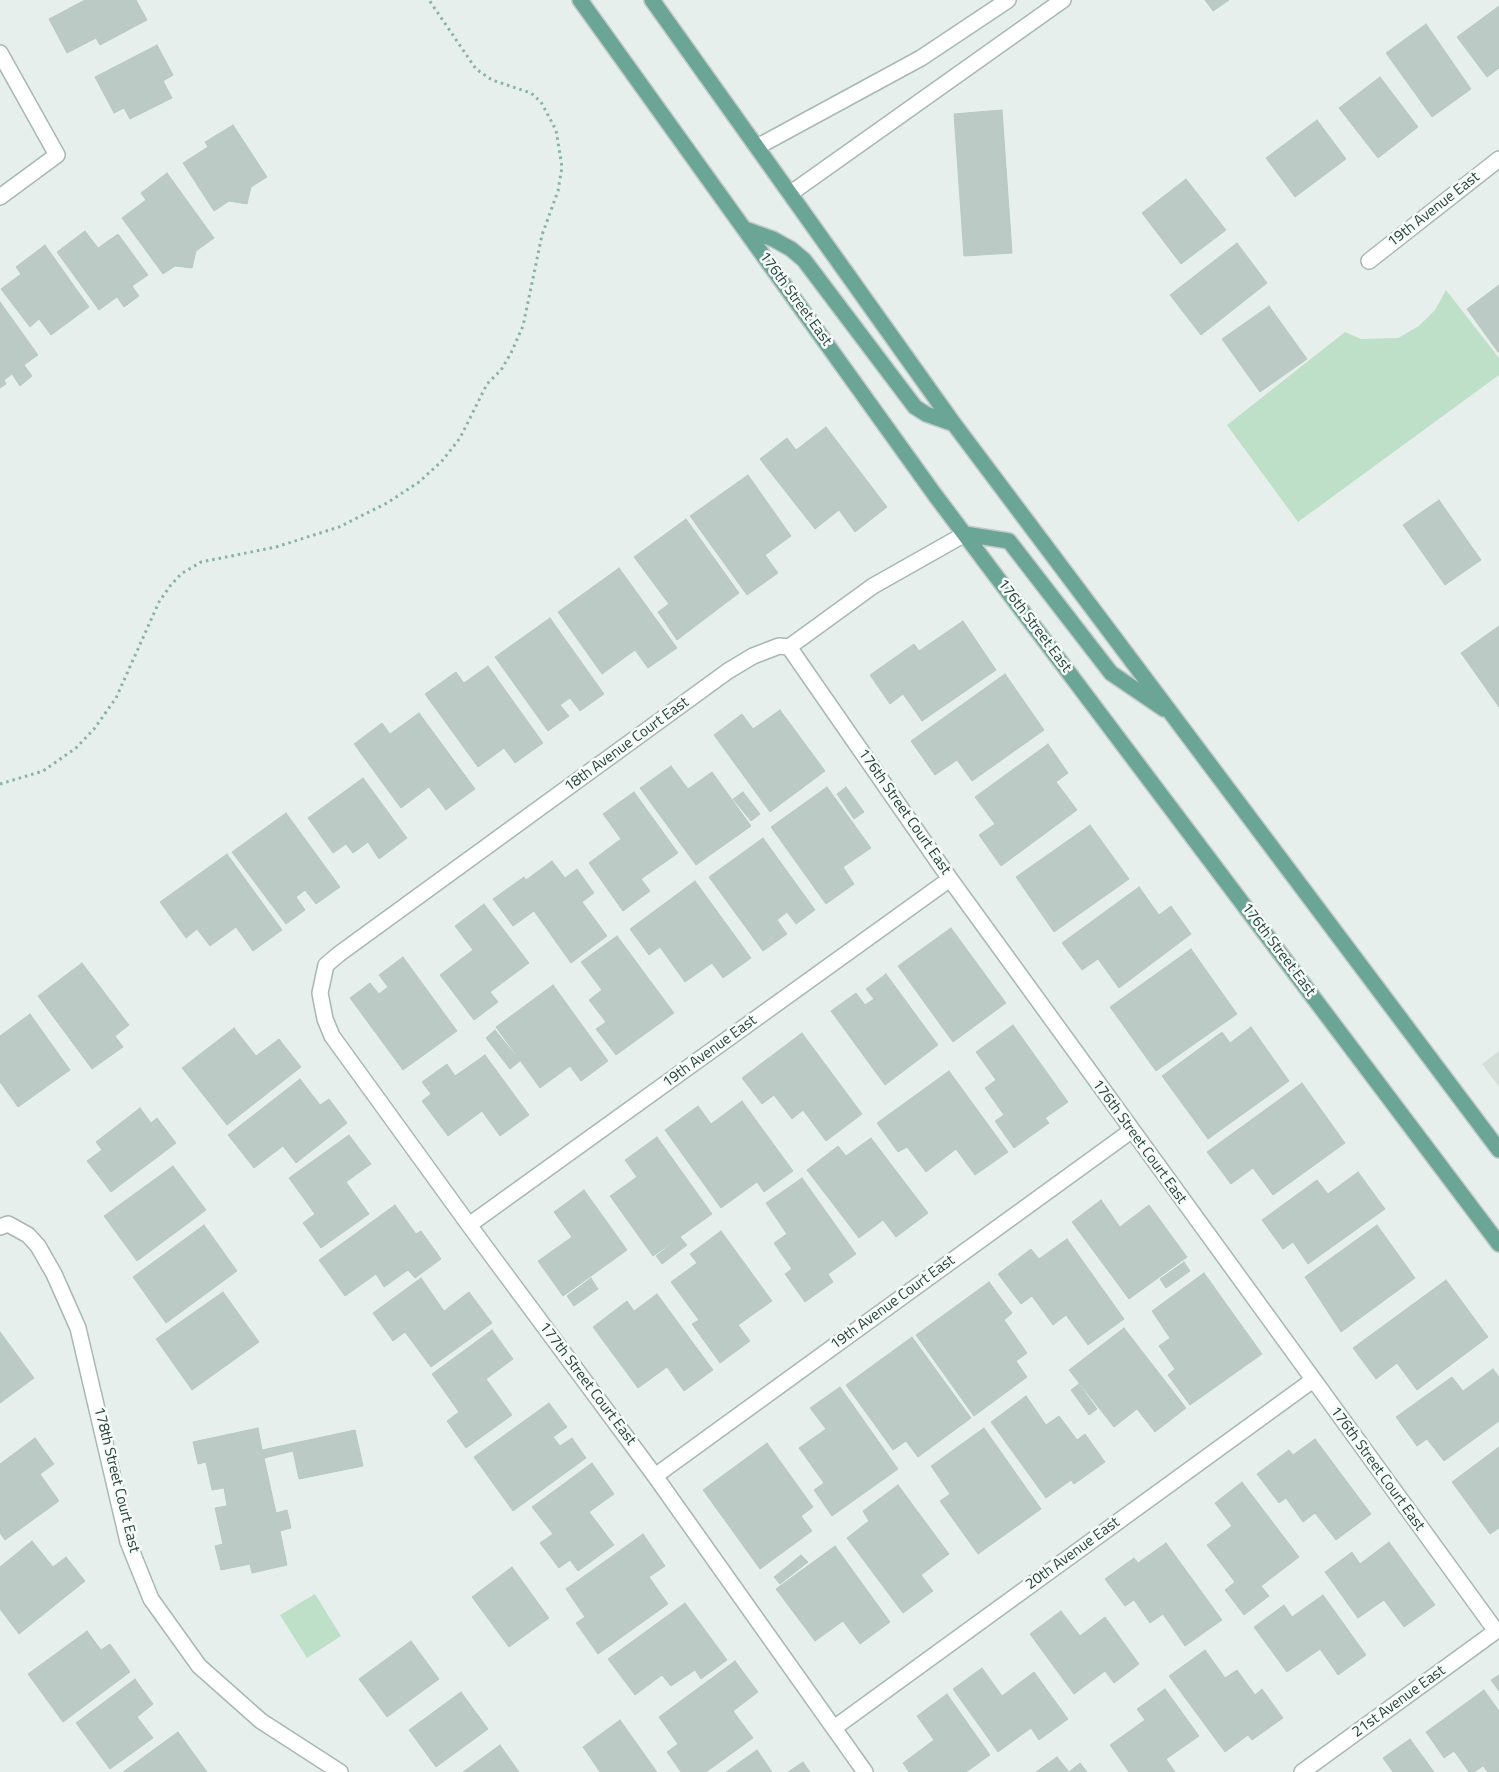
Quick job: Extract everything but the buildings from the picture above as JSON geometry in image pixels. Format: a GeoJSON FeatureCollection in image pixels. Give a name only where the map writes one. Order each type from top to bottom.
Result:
{"type":"FeatureCollection","features":[{"type":"Feature","properties":{"kind":"main road","name":"176th Street East"},"geometry":{"type":"LineString","coordinates":[[580,0],[965,534],[1499,1244]]}},
{"type":"Feature","properties":{"kind":"main road"},"geometry":{"type":"LineString","coordinates":[[652,0],[954,424],[1499,1150]]}},
{"type":"Feature","properties":{"kind":"main road"},"geometry":{"type":"LineString","coordinates":[[745,229],[773,239],[791,249],[804,260],[914,406],[926,414],[954,424]]}},
{"type":"Feature","properties":{"kind":"main road"},"geometry":{"type":"LineString","coordinates":[[965,534],[1009,541],[1111,673],[1174,716]]}},
{"type":"Feature","properties":{"kind":"street"},"geometry":{"type":"LineString","coordinates":[[757,147],[921,58],[1008,0]]}},
{"type":"Feature","properties":{"kind":"street"},"geometry":{"type":"LineString","coordinates":[[791,193],[1063,0]]}},
{"type":"Feature","properties":{"kind":"street"},"geometry":{"type":"LineString","coordinates":[[0,53],[57,155],[0,197]]}},
{"type":"Feature","properties":{"kind":"street","name":"19th Avenue East"},"geometry":{"type":"LineString","coordinates":[[1369,261],[1499,158]]}},
{"type":"Feature","properties":{"kind":"street","name":"18th Avenue Court East"},"geometry":{"type":"LineString","coordinates":[[320,993],[326,965],[339,954],[728,671],[753,656],[779,646],[789,647],[874,586],[965,534]]}},
{"type":"Feature","properties":{"kind":"street","name":"176th Street Court East"},"geometry":{"type":"LineString","coordinates":[[789,647],[950,879],[1131,1131],[1496,1631]]}},
{"type":"Feature","properties":{"kind":"street","name":"19th Avenue East"},"geometry":{"type":"LineString","coordinates":[[469,1226],[950,879]]}},
{"type":"Feature","properties":{"kind":"street","name":"177th Street Court East"},"geometry":{"type":"LineString","coordinates":[[320,993],[325,1019],[332,1036],[469,1226],[656,1476],[865,1772]]}},
{"type":"Feature","properties":{"kind":"street","name":"19th Avenue Court East"},"geometry":{"type":"LineString","coordinates":[[656,1476],[1131,1131]]}},
{"type":"Feature","properties":{"kind":"street","name":"178th Street Court East"},"geometry":{"type":"LineString","coordinates":[[0,1227],[8,1224],[28,1235],[38,1246],[54,1274],[78,1328],[128,1542],[151,1599],[199,1666],[261,1721],[333,1770]]}},
{"type":"Feature","properties":{"kind":"street","name":"20th Avenue East"},"geometry":{"type":"LineString","coordinates":[[834,1728],[1313,1380]]}},
{"type":"Feature","properties":{"kind":"street","name":"21st Avenue East"},"geometry":{"type":"LineString","coordinates":[[1302,1772],[1496,1631]]}},
{"type":"Feature","properties":{"kind":"path"},"geometry":{"type":"LineString","coordinates":[[0,784],[43,771],[76,748],[94,729],[116,698],[159,602],[170,586],[182,574],[201,562],[276,547],[339,527],[387,503],[419,482],[442,461],[460,438],[487,384],[502,370],[523,326],[542,235],[558,191],[562,167],[556,130],[541,102],[531,93],[492,80],[476,69],[429,0]]}},
{"type":"Feature","properties":{"kind":"shaded area"},"geometry":{"type":"Polygon","coordinates":[[[1499,1051],[1499,1087],[1482,1064],[1499,1051]]]}},
{"type":"Feature","properties":{"kind":"green space"},"geometry":{"type":"Polygon","coordinates":[[[1446,290],[1499,358],[1499,375],[1298,522],[1227,425],[1345,332],[1361,339],[1398,338],[1419,326],[1435,310],[1446,290]]]}},
{"type":"Feature","properties":{"kind":"green space"},"geometry":{"type":"Polygon","coordinates":[[[315,1594],[341,1636],[307,1658],[280,1615],[315,1594]]]}}]}
